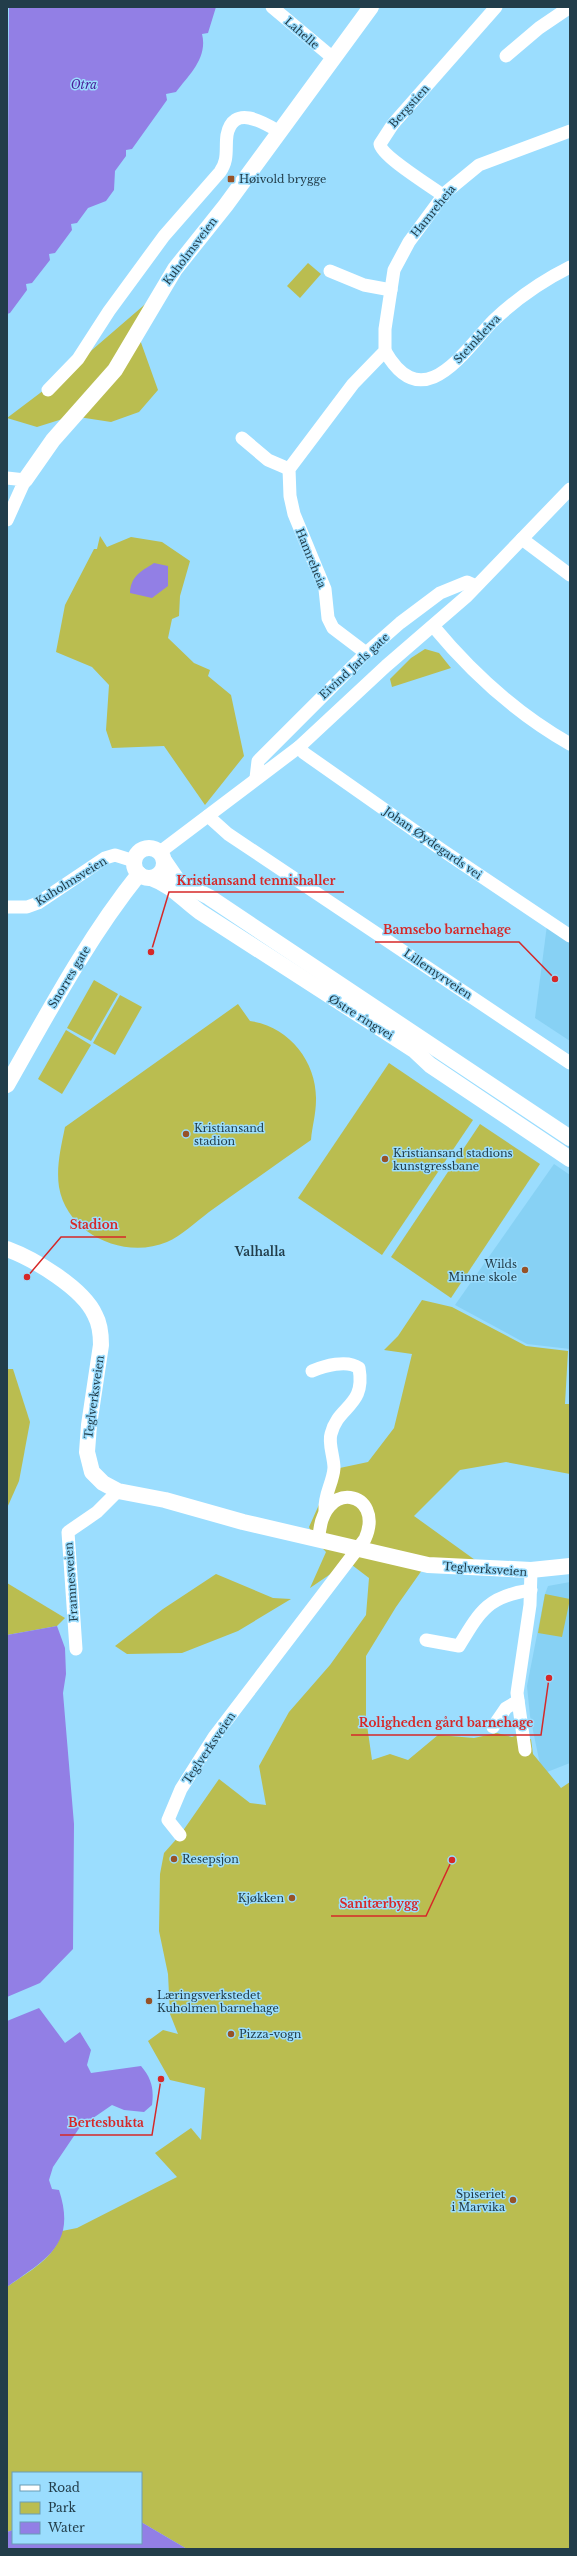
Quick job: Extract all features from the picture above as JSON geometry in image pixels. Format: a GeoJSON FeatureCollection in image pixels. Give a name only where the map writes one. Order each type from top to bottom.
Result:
{"type":"FeatureCollection","features":[{"type":"Feature","properties":{"kind":"street","name":"Lahelle"},"geometry":{"type":"LineString","coordinates":[[272,7],[333,58]]}},
{"type":"Feature","properties":{"kind":"street","name":"Kuholmsveien"},"geometry":{"type":"LineString","coordinates":[[7,520],[25,480],[53,440],[115,370],[175,269],[226,205],[278,131],[371,7]]}},
{"type":"Feature","properties":{"kind":"street","name":"Bergstien"},"geometry":{"type":"LineString","coordinates":[[444,196],[390,158],[380,148],[380,144],[393,124],[496,7]]}},
{"type":"Feature","properties":{"kind":"street"},"geometry":{"type":"LineString","coordinates":[[506,56],[538,28],[570,7]]}},
{"type":"Feature","properties":{"kind":"street"},"geometry":{"type":"LineString","coordinates":[[48,390],[78,359],[109,310],[164,236],[220,172],[226,160],[227,135],[232,125],[242,118],[252,118],[278,131]]}},
{"type":"Feature","properties":{"kind":"street","name":"Hamreheia"},"geometry":{"type":"LineString","coordinates":[[385,350],[385,329],[394,270],[399,256],[444,196],[455,183],[479,165],[570,131]]}},
{"type":"Feature","properties":{"kind":"street","name":"Steinkleiva"},"geometry":{"type":"LineString","coordinates":[[385,350],[391,361],[407,374],[416,378],[437,376],[454,364],[493,321],[517,299],[570,266]]}},
{"type":"Feature","properties":{"kind":"street"},"geometry":{"type":"LineString","coordinates":[[330,271],[355,282],[391,290]]}},
{"type":"Feature","properties":{"kind":"street"},"geometry":{"type":"LineString","coordinates":[[242,438],[268,460],[290,470],[353,384],[385,350]]}},
{"type":"Feature","properties":{"kind":"street","name":"Hamreheia"},"geometry":{"type":"LineString","coordinates":[[290,470],[290,496],[294,514],[325,589],[328,618],[333,628],[366,653]]}},
{"type":"Feature","properties":{"kind":"street"},"geometry":{"type":"LineString","coordinates":[[7,478],[25,480]]}},
{"type":"Feature","properties":{"kind":"street","name":"Eivind Jarls gate"},"geometry":{"type":"LineString","coordinates":[[162,857],[208,816],[256,778],[299,747],[506,558],[570,489]]}},
{"type":"Feature","properties":{"kind":"street"},"geometry":{"type":"LineString","coordinates":[[522,539],[570,575]]}},
{"type":"Feature","properties":{"kind":"street","name":"Eivind Jarls gate"},"geometry":{"type":"LineString","coordinates":[[256,778],[258,761],[366,653],[440,593],[467,582],[476,586]]}},
{"type":"Feature","properties":{"kind":"street"},"geometry":{"type":"LineString","coordinates":[[433,626],[486,682],[518,710],[570,744]]}},
{"type":"Feature","properties":{"kind":"street","name":"Johan Øydegards vei"},"geometry":{"type":"LineString","coordinates":[[299,747],[304,753],[388,813],[570,936]]}},
{"type":"Feature","properties":{"kind":"street","name":"Lillemyrveien"},"geometry":{"type":"LineString","coordinates":[[208,816],[228,834],[570,1064]]}},
{"type":"Feature","properties":{"kind":"street"},"geometry":{"type":"LineString","coordinates":[[144,848],[156,848],[162,857],[162,872],[141,871],[139,851],[144,848]]}},
{"type":"Feature","properties":{"kind":"street","name":"Kuholmsveien"},"geometry":{"type":"LineString","coordinates":[[7,907],[27,907],[38,903],[92,865],[110,856],[115,855],[141,871]]}},
{"type":"Feature","properties":{"kind":"street","name":"Østre ringvei"},"geometry":{"type":"LineString","coordinates":[[162,857],[178,881],[209,897],[570,1138]]}},
{"type":"Feature","properties":{"kind":"street","name":"Østre ringvei"},"geometry":{"type":"LineString","coordinates":[[141,871],[175,889],[200,912],[414,1050],[430,1065],[570,1159]]}},
{"type":"Feature","properties":{"kind":"street","name":"Snorres gate"},"geometry":{"type":"LineString","coordinates":[[7,1085],[78,960],[118,900],[141,871]]}},
{"type":"Feature","properties":{"kind":"street","name":"Teglverksveien"},"geometry":{"type":"LineString","coordinates":[[7,1249],[23,1256],[67,1284],[83,1298],[95,1314],[101,1334],[101,1345],[88,1425],[87,1452],[92,1472],[103,1482],[118,1492],[165,1500],[377,1555],[454,1568],[531,1570],[531,1590],[520,1662],[518,1701],[525,1750]]}},
{"type":"Feature","properties":{"kind":"street"},"geometry":{"type":"LineString","coordinates":[[312,1372],[339,1364],[351,1364],[359,1368],[361,1387],[331,1434],[333,1481],[325,1500],[325,1510],[321,1520],[325,1542]]}},
{"type":"Feature","properties":{"kind":"street","name":"Framnesveien"},"geometry":{"type":"LineString","coordinates":[[76,1649],[68,1532],[97,1512],[118,1492]]}},
{"type":"Feature","properties":{"kind":"street","name":"Teglverksveien"},"geometry":{"type":"LineString","coordinates":[[180,1835],[168,1820],[181,1789],[199,1760],[225,1721],[367,1534],[370,1518],[360,1501],[351,1497],[340,1498],[325,1510]]}},
{"type":"Feature","properties":{"kind":"street"},"geometry":{"type":"LineString","coordinates":[[531,1570],[570,1566]]}},
{"type":"Feature","properties":{"kind":"street"},"geometry":{"type":"LineString","coordinates":[[426,1640],[459,1646],[478,1615],[491,1602],[503,1595],[531,1590]]}},
{"type":"Feature","properties":{"kind":"street"},"geometry":{"type":"LineString","coordinates":[[493,1727],[506,1708],[518,1701]]}},
{"type":"Feature","properties":{"kind":"shaded area"},"geometry":{"type":"Polygon","coordinates":[[[547,925],[570,939],[570,1041],[535,1018],[547,925]]]}},
{"type":"Feature","properties":{"kind":"shaded area","name":"Wilds Minne skole"},"geometry":{"type":"Polygon","coordinates":[[[554,1164],[570,1175],[570,1349],[527,1344],[455,1305],[554,1164]]]}},
{"type":"Feature","properties":{"kind":"shaded area"},"geometry":{"type":"Polygon","coordinates":[[[570,1582],[570,1763],[542,1774],[530,1716],[527,1686],[545,1594],[548,1586],[570,1582]]]}},
{"type":"Feature","properties":{"kind":"green space"},"geometry":{"type":"Polygon","coordinates":[[[308,263],[321,274],[300,298],[287,286],[308,263]]]}},
{"type":"Feature","properties":{"kind":"green space"},"geometry":{"type":"Polygon","coordinates":[[[179,275],[139,337],[158,390],[139,412],[111,422],[72,416],[37,427],[7,418],[56,381],[179,275]]]}},
{"type":"Feature","properties":{"kind":"green space"},"geometry":{"type":"Polygon","coordinates":[[[100,536],[107,547],[131,537],[162,542],[190,561],[180,596],[179,616],[172,619],[168,638],[194,663],[210,670],[208,676],[231,695],[244,756],[205,805],[164,746],[112,748],[106,730],[109,685],[92,667],[56,652],[65,605],[94,549],[97,549],[100,536]]]}},
{"type":"Feature","properties":{"kind":"green space"},"geometry":{"type":"Polygon","coordinates":[[[425,649],[439,653],[451,668],[392,687],[390,679],[411,658],[425,649]]]}},
{"type":"Feature","properties":{"kind":"green space"},"geometry":{"type":"Polygon","coordinates":[[[94,980],[118,994],[91,1041],[67,1028],[94,980]]]}},
{"type":"Feature","properties":{"kind":"green space"},"geometry":{"type":"Polygon","coordinates":[[[120,995],[142,1007],[115,1055],[93,1043],[120,995]]]}},
{"type":"Feature","properties":{"kind":"green space"},"geometry":{"type":"Polygon","coordinates":[[[238,1004],[250,1021],[264,1024],[277,1030],[288,1038],[298,1048],[306,1060],[312,1072],[316,1100],[311,1140],[209,1212],[183,1233],[167,1242],[150,1247],[133,1248],[116,1245],[100,1239],[85,1230],[73,1218],[64,1204],[59,1187],[59,1164],[65,1127],[238,1004]]]}},
{"type":"Feature","properties":{"kind":"green space"},"geometry":{"type":"Polygon","coordinates":[[[66,1030],[91,1045],[62,1094],[38,1079],[66,1030]]]}},
{"type":"Feature","properties":{"kind":"green space","name":"Kristiansand stadions kunstgressbane"},"geometry":{"type":"Polygon","coordinates":[[[389,1063],[473,1120],[382,1255],[298,1198],[389,1063]]]}},
{"type":"Feature","properties":{"kind":"green space"},"geometry":{"type":"Polygon","coordinates":[[[480,1124],[540,1164],[451,1298],[391,1257],[480,1124]]]}},
{"type":"Feature","properties":{"kind":"green space"},"geometry":{"type":"Polygon","coordinates":[[[422,1300],[452,1307],[526,1346],[568,1351],[565,1404],[570,1404],[570,1474],[506,1462],[460,1470],[414,1516],[489,1570],[427,1563],[396,1607],[366,1656],[366,1718],[372,1760],[390,1754],[408,1760],[438,1735],[474,1738],[497,1733],[512,1737],[517,1735],[523,1740],[531,1739],[533,1754],[561,1788],[570,1782],[570,2549],[187,2549],[142,2523],[142,2472],[12,2472],[12,2530],[7,2532],[7,2287],[40,2264],[47,2257],[59,2241],[62,2231],[77,2228],[177,2177],[155,2153],[191,2128],[201,2140],[205,2088],[170,2080],[148,2041],[163,2030],[178,2034],[170,2014],[168,1974],[159,1931],[160,1874],[164,1853],[180,1835],[219,1779],[250,1803],[266,1805],[259,1766],[289,1712],[330,1665],[366,1615],[369,1578],[348,1562],[310,1588],[326,1552],[315,1540],[309,1527],[335,1469],[368,1462],[394,1428],[412,1354],[384,1350],[398,1336],[422,1300]]]}},
{"type":"Feature","properties":{"kind":"green space"},"geometry":{"type":"Polygon","coordinates":[[[7,1369],[13,1369],[30,1422],[19,1481],[7,1508],[7,1369]]]}},
{"type":"Feature","properties":{"kind":"green space"},"geometry":{"type":"Polygon","coordinates":[[[216,1574],[273,1598],[291,1599],[238,1631],[182,1653],[127,1654],[115,1646],[163,1609],[216,1574]]]}},
{"type":"Feature","properties":{"kind":"green space"},"geometry":{"type":"Polygon","coordinates":[[[7,1583],[65,1618],[57,1626],[7,1635],[7,1583]]]}},
{"type":"Feature","properties":{"kind":"green space"},"geometry":{"type":"Polygon","coordinates":[[[545,1594],[570,1599],[562,1637],[538,1633],[545,1594]]]}},
{"type":"Feature","properties":{"kind":"water","name":"Otra"},"geometry":{"type":"Polygon","coordinates":[[[9,7],[216,7],[208,33],[202,34],[202,51],[196,66],[176,92],[166,94],[167,100],[132,149],[126,150],[126,156],[115,171],[114,190],[106,201],[88,208],[77,223],[71,224],[72,230],[55,253],[49,254],[50,260],[32,283],[26,284],[27,290],[10,313],[7,314],[9,7]]]}},
{"type":"Feature","properties":{"kind":"water"},"geometry":{"type":"Polygon","coordinates":[[[154,563],[168,566],[168,586],[152,598],[130,593],[134,578],[154,563]]]}},
{"type":"Feature","properties":{"kind":"water"},"geometry":{"type":"Polygon","coordinates":[[[57,1626],[65,1648],[66,1674],[63,1693],[74,1824],[73,1949],[40,1983],[7,1997],[7,1635],[57,1626]]]}},
{"type":"Feature","properties":{"kind":"water"},"geometry":{"type":"Polygon","coordinates":[[[39,2008],[65,2043],[80,2032],[91,2050],[87,2065],[91,2073],[141,2066],[150,2080],[153,2094],[152,2105],[144,2112],[124,2110],[112,2105],[80,2127],[53,2167],[49,2180],[52,2189],[59,2190],[64,2209],[64,2224],[61,2237],[54,2249],[45,2259],[7,2287],[7,2021],[39,2008]]]}},
{"type":"Feature","properties":{"kind":"water"},"geometry":{"type":"Polygon","coordinates":[[[142,2523],[187,2549],[7,2549],[7,2532],[12,2530],[12,2544],[142,2544],[142,2523]]]}},
{"type":"Feature","properties":{"kind":"place","name":"Høivold brygge"},"geometry":{"type":"Point","coordinates":[231,179]}},
{"type":"Feature","properties":{"kind":"place","name":"Kristiansand tennishaller"},"geometry":{"type":"Point","coordinates":[151,952]}},
{"type":"Feature","properties":{"kind":"place","name":"Bamsebo barnehage"},"geometry":{"type":"Point","coordinates":[555,979]}},
{"type":"Feature","properties":{"kind":"place","name":"Kristiansand stadion"},"geometry":{"type":"Point","coordinates":[186,1134]}},
{"type":"Feature","properties":{"kind":"place","name":"Kristiansand stadions kunstgressbane"},"geometry":{"type":"Point","coordinates":[385,1159]}},
{"type":"Feature","properties":{"kind":"place","name":"Wilds Minne skole"},"geometry":{"type":"Point","coordinates":[525,1270]}},
{"type":"Feature","properties":{"kind":"place","name":"Stadion"},"geometry":{"type":"Point","coordinates":[27,1277]}},
{"type":"Feature","properties":{"kind":"place","name":"Roligheden gård barnehage"},"geometry":{"type":"Point","coordinates":[549,1678]}},
{"type":"Feature","properties":{"kind":"place","name":"Resepsjon"},"geometry":{"type":"Point","coordinates":[174,1859]}},
{"type":"Feature","properties":{"kind":"place","name":"Sanitærbygg"},"geometry":{"type":"Point","coordinates":[452,1860]}},
{"type":"Feature","properties":{"kind":"place","name":"Kjøkken"},"geometry":{"type":"Point","coordinates":[292,1898]}},
{"type":"Feature","properties":{"kind":"place","name":"Læringsverkstedet Kuholmen barnehage"},"geometry":{"type":"Point","coordinates":[149,2001]}},
{"type":"Feature","properties":{"kind":"place","name":"Pizza-vogn"},"geometry":{"type":"Point","coordinates":[231,2034]}},
{"type":"Feature","properties":{"kind":"place","name":"Bertesbukta"},"geometry":{"type":"Point","coordinates":[161,2079]}},
{"type":"Feature","properties":{"kind":"place","name":"Spiseriet i Marvika"},"geometry":{"type":"Point","coordinates":[513,2200]}},
{"type":"Feature","properties":{"kind":"district","name":"Valhalla"},"geometry":{"type":"Point","coordinates":[260,1251]}}]}
